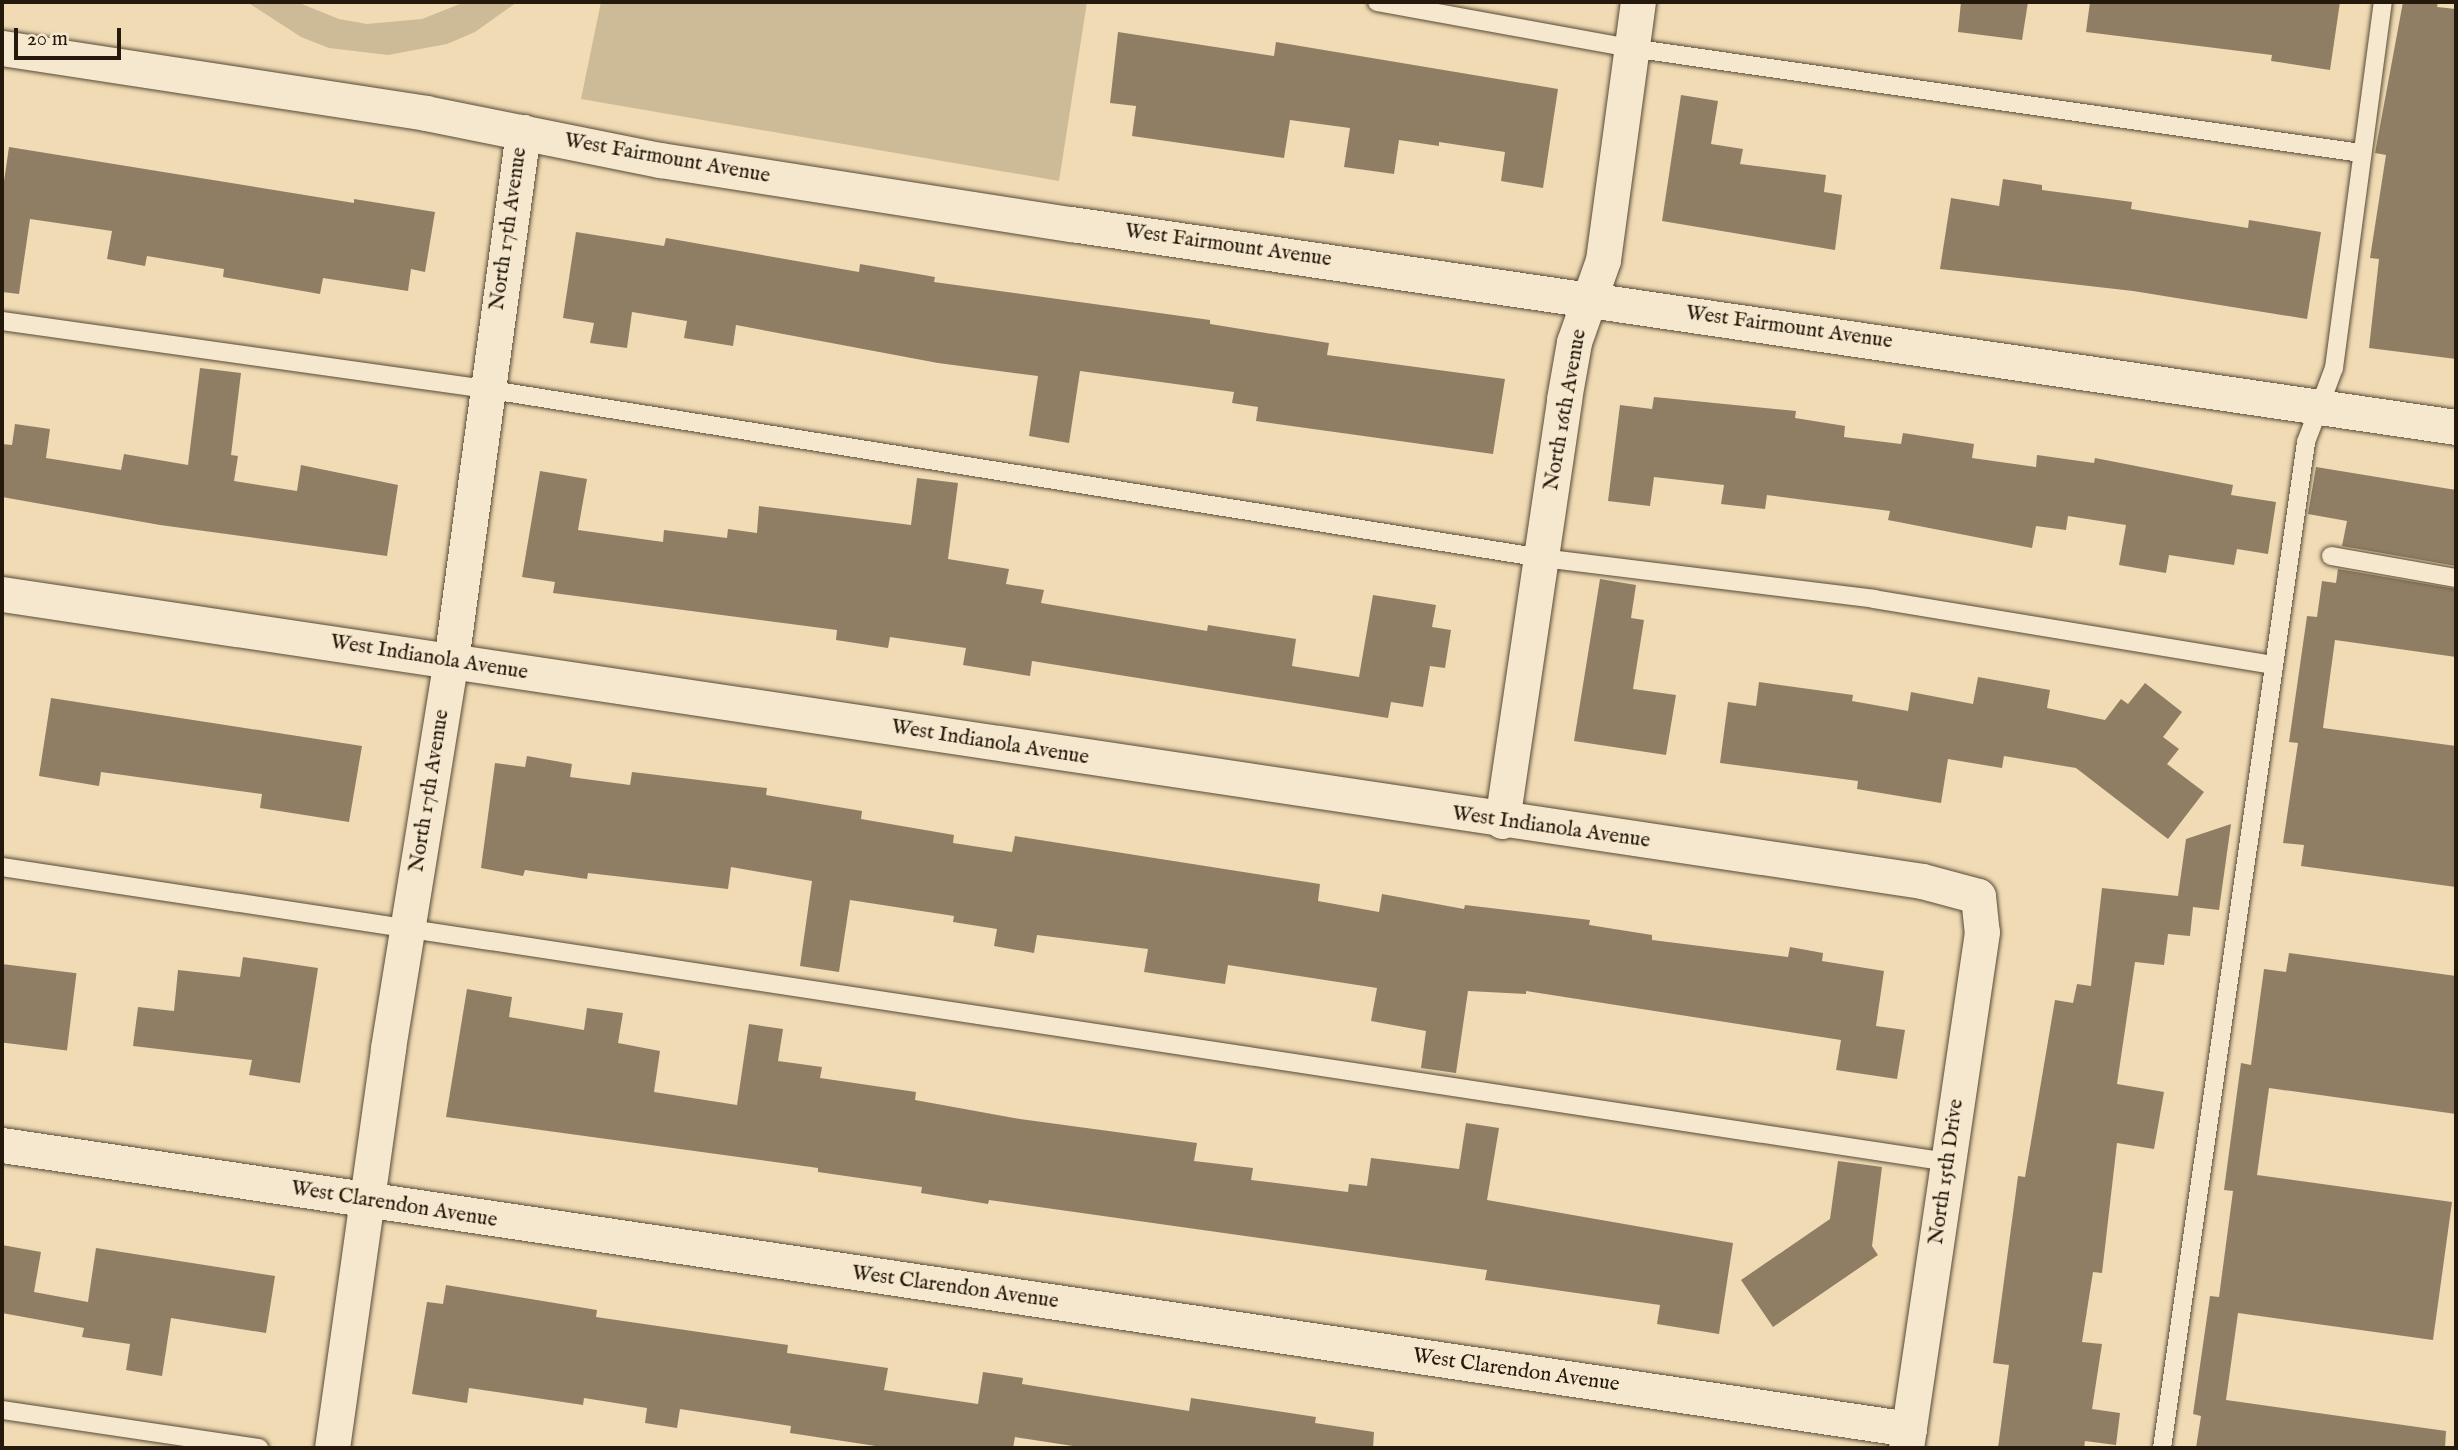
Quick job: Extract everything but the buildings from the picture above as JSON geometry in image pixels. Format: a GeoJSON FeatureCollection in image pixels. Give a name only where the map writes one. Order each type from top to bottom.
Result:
{"type":"FeatureCollection","features":[{"type":"Feature","properties":{"kind":"street","name":"North 16th Avenue"},"geometry":{"type":"LineString","coordinates":[[1502,821],[1574,342],[1603,260],[1638,2]]}},
{"type":"Feature","properties":{"kind":"street","name":"West Fairmount Avenue"},"geometry":{"type":"LineString","coordinates":[[2,48],[426,113],[673,162],[2456,427]]}},
{"type":"Feature","properties":{"kind":"street","name":"North 17th Avenue"},"geometry":{"type":"LineString","coordinates":[[332,1448],[408,928],[451,661],[485,389],[523,132]]}},
{"type":"Feature","properties":{"kind":"street","name":"West Indianola Avenue"},"geometry":{"type":"LineString","coordinates":[[2,594],[1502,821],[1922,881],[1978,896]]}},
{"type":"Feature","properties":{"kind":"street","name":"North 15th Drive"},"geometry":{"type":"LineString","coordinates":[[1908,1439],[1982,932],[1978,896]]}},
{"type":"Feature","properties":{"kind":"street","name":"West Clarendon Avenue"},"geometry":{"type":"LineString","coordinates":[[2,1144],[1908,1439]]}},
{"type":"Feature","properties":{"kind":"lane"},"geometry":{"type":"LineString","coordinates":[[1377,2],[1631,48],[2361,153]]}},
{"type":"Feature","properties":{"kind":"lane"},"geometry":{"type":"LineString","coordinates":[[2162,1448],[2306,442],[2334,368],[2383,2]]}},
{"type":"Feature","properties":{"kind":"lane"},"geometry":{"type":"LineString","coordinates":[[2,321],[485,389],[1542,558],[1874,599],[2273,665]]}},
{"type":"Feature","properties":{"kind":"lane"},"geometry":{"type":"LineString","coordinates":[[2331,556],[2456,578]]}},
{"type":"Feature","properties":{"kind":"lane"},"geometry":{"type":"LineString","coordinates":[[2,867],[1949,1162]]}},
{"type":"Feature","properties":{"kind":"lane"},"geometry":{"type":"LineString","coordinates":[[2,1410],[259,1448]]}},
{"type":"Feature","properties":{"kind":"shaded area"},"geometry":{"type":"Polygon","coordinates":[[[247,2],[297,2],[339,19],[367,24],[422,19],[465,2],[517,2],[475,32],[447,44],[388,55],[329,48],[301,37],[247,2]]]}},
{"type":"Feature","properties":{"kind":"shaded area"},"geometry":{"type":"Polygon","coordinates":[[[601,2],[1087,2],[1059,181],[581,99],[601,2]]]}}]}
